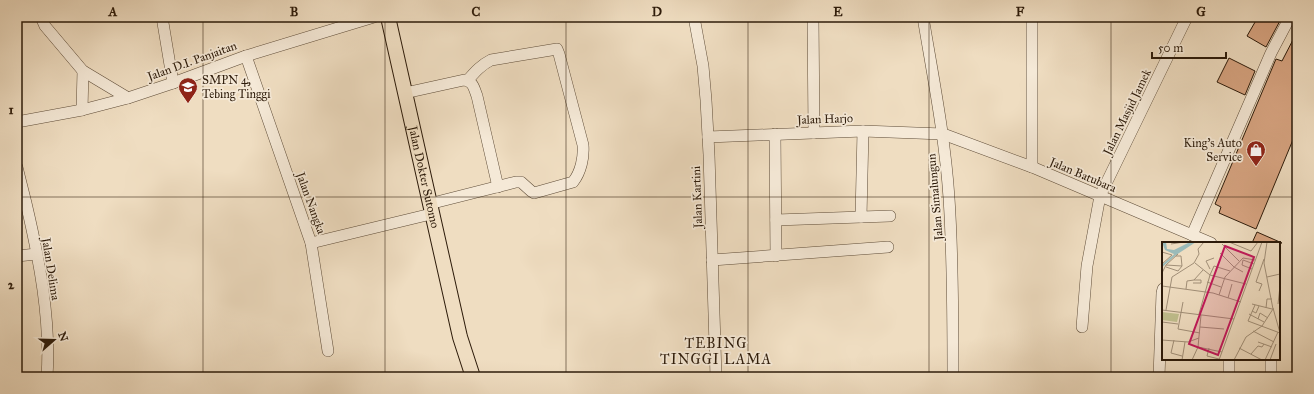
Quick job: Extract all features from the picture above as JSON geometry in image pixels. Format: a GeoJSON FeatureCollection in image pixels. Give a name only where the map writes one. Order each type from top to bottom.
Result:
{"type":"FeatureCollection","features":[{"type":"Feature","properties":{"kind":"main road","name":"Jalan Dokter Sutomo"},"geometry":{"type":"LineString","coordinates":[[388,17],[460,337],[474,377]]}},
{"type":"Feature","properties":{"kind":"main road","name":"Jalan Dokter Sutomo"},"geometry":{"type":"LineString","coordinates":[[460,337],[463,377]]}},
{"type":"Feature","properties":{"kind":"street"},"geometry":{"type":"LineString","coordinates":[[41,17],[45,26],[83,71],[128,98]]}},
{"type":"Feature","properties":{"kind":"street"},"geometry":{"type":"LineString","coordinates":[[162,17],[173,83]]}},
{"type":"Feature","properties":{"kind":"street","name":"Jalan D.I. Panjaitan"},"geometry":{"type":"LineString","coordinates":[[17,122],[82,110],[128,98],[246,56],[374,17]]}},
{"type":"Feature","properties":{"kind":"street","name":"Jalan Kartini"},"geometry":{"type":"LineString","coordinates":[[694,17],[703,66],[706,100],[716,377]]}},
{"type":"Feature","properties":{"kind":"street"},"geometry":{"type":"LineString","coordinates":[[814,17],[814,133]]}},
{"type":"Feature","properties":{"kind":"street","name":"Jalan Simalungun"},"geometry":{"type":"LineString","coordinates":[[923,17],[943,134],[949,196],[952,244],[953,377]]}},
{"type":"Feature","properties":{"kind":"street"},"geometry":{"type":"LineString","coordinates":[[1032,17],[1032,167]]}},
{"type":"Feature","properties":{"kind":"street","name":"Jalan Masjid Jamek"},"geometry":{"type":"LineString","coordinates":[[1082,326],[1087,266],[1100,196],[1187,17]]}},
{"type":"Feature","properties":{"kind":"street"},"geometry":{"type":"LineString","coordinates":[[1192,235],[1271,53],[1290,17]]}},
{"type":"Feature","properties":{"kind":"street","name":"Jalan Nangka"},"geometry":{"type":"LineString","coordinates":[[246,56],[311,243],[430,209],[516,182],[521,182],[534,192],[574,182],[583,160],[583,144],[557,49],[491,60],[484,63],[468,80]]}},
{"type":"Feature","properties":{"kind":"street"},"geometry":{"type":"LineString","coordinates":[[82,110],[83,71]]}},
{"type":"Feature","properties":{"kind":"street"},"geometry":{"type":"LineString","coordinates":[[405,94],[468,80],[474,86],[477,96],[498,187]]}},
{"type":"Feature","properties":{"kind":"street"},"geometry":{"type":"LineString","coordinates":[[861,217],[863,131]]}},
{"type":"Feature","properties":{"kind":"street","name":"Jalan Harjo"},"geometry":{"type":"LineString","coordinates":[[708,137],[863,131],[943,134]]}},
{"type":"Feature","properties":{"kind":"street"},"geometry":{"type":"LineString","coordinates":[[775,134],[776,256]]}},
{"type":"Feature","properties":{"kind":"street","name":"Jalan Batubara"},"geometry":{"type":"LineString","coordinates":[[943,134],[1032,167],[1209,242]]}},
{"type":"Feature","properties":{"kind":"street","name":"Jalan Delima"},"geometry":{"type":"LineString","coordinates":[[18,172],[37,254],[45,315],[48,360],[47,377]]}},
{"type":"Feature","properties":{"kind":"street"},"geometry":{"type":"LineString","coordinates":[[776,220],[890,216]]}},
{"type":"Feature","properties":{"kind":"street"},"geometry":{"type":"LineString","coordinates":[[311,243],[328,351]]}},
{"type":"Feature","properties":{"kind":"street"},"geometry":{"type":"LineString","coordinates":[[712,260],[888,247]]}},
{"type":"Feature","properties":{"kind":"street"},"geometry":{"type":"LineString","coordinates":[[17,256],[37,254]]}},
{"type":"Feature","properties":{"kind":"street"},"geometry":{"type":"LineString","coordinates":[[1159,377],[1162,293]]}},
{"type":"Feature","properties":{"kind":"street"},"geometry":{"type":"LineString","coordinates":[[1229,360],[1229,377]]}},
{"type":"Feature","properties":{"kind":"street"},"geometry":{"type":"LineString","coordinates":[[1271,377],[1272,360]]}},
{"type":"Feature","properties":{"kind":"building"},"geometry":{"type":"Polygon","coordinates":[[[1258,17],[1282,17],[1266,47],[1247,36],[1258,17]]]}},
{"type":"Feature","properties":{"kind":"building","name":"King's Auto Service"},"geometry":{"type":"Polygon","coordinates":[[[1297,32],[1297,130],[1256,229],[1219,213],[1221,207],[1215,204],[1276,59],[1282,61],[1297,32]]]}},
{"type":"Feature","properties":{"kind":"building"},"geometry":{"type":"Polygon","coordinates":[[[1229,58],[1255,71],[1245,95],[1217,82],[1229,58]]]}},
{"type":"Feature","properties":{"kind":"building"},"geometry":{"type":"Polygon","coordinates":[[[1257,232],[1280,242],[1252,242],[1257,232]]]}},
{"type":"Feature","properties":{"kind":"place","name":"SMPN 4, Tebing Tinggi"},"geometry":{"type":"Point","coordinates":[188,104]}},
{"type":"Feature","properties":{"kind":"place","name":"King's Auto Service"},"geometry":{"type":"Point","coordinates":[1256,167]}},
{"type":"Feature","properties":{"kind":"district","name":"TEBING TINGGI LAMA"},"geometry":{"type":"Point","coordinates":[716,352]}}]}
